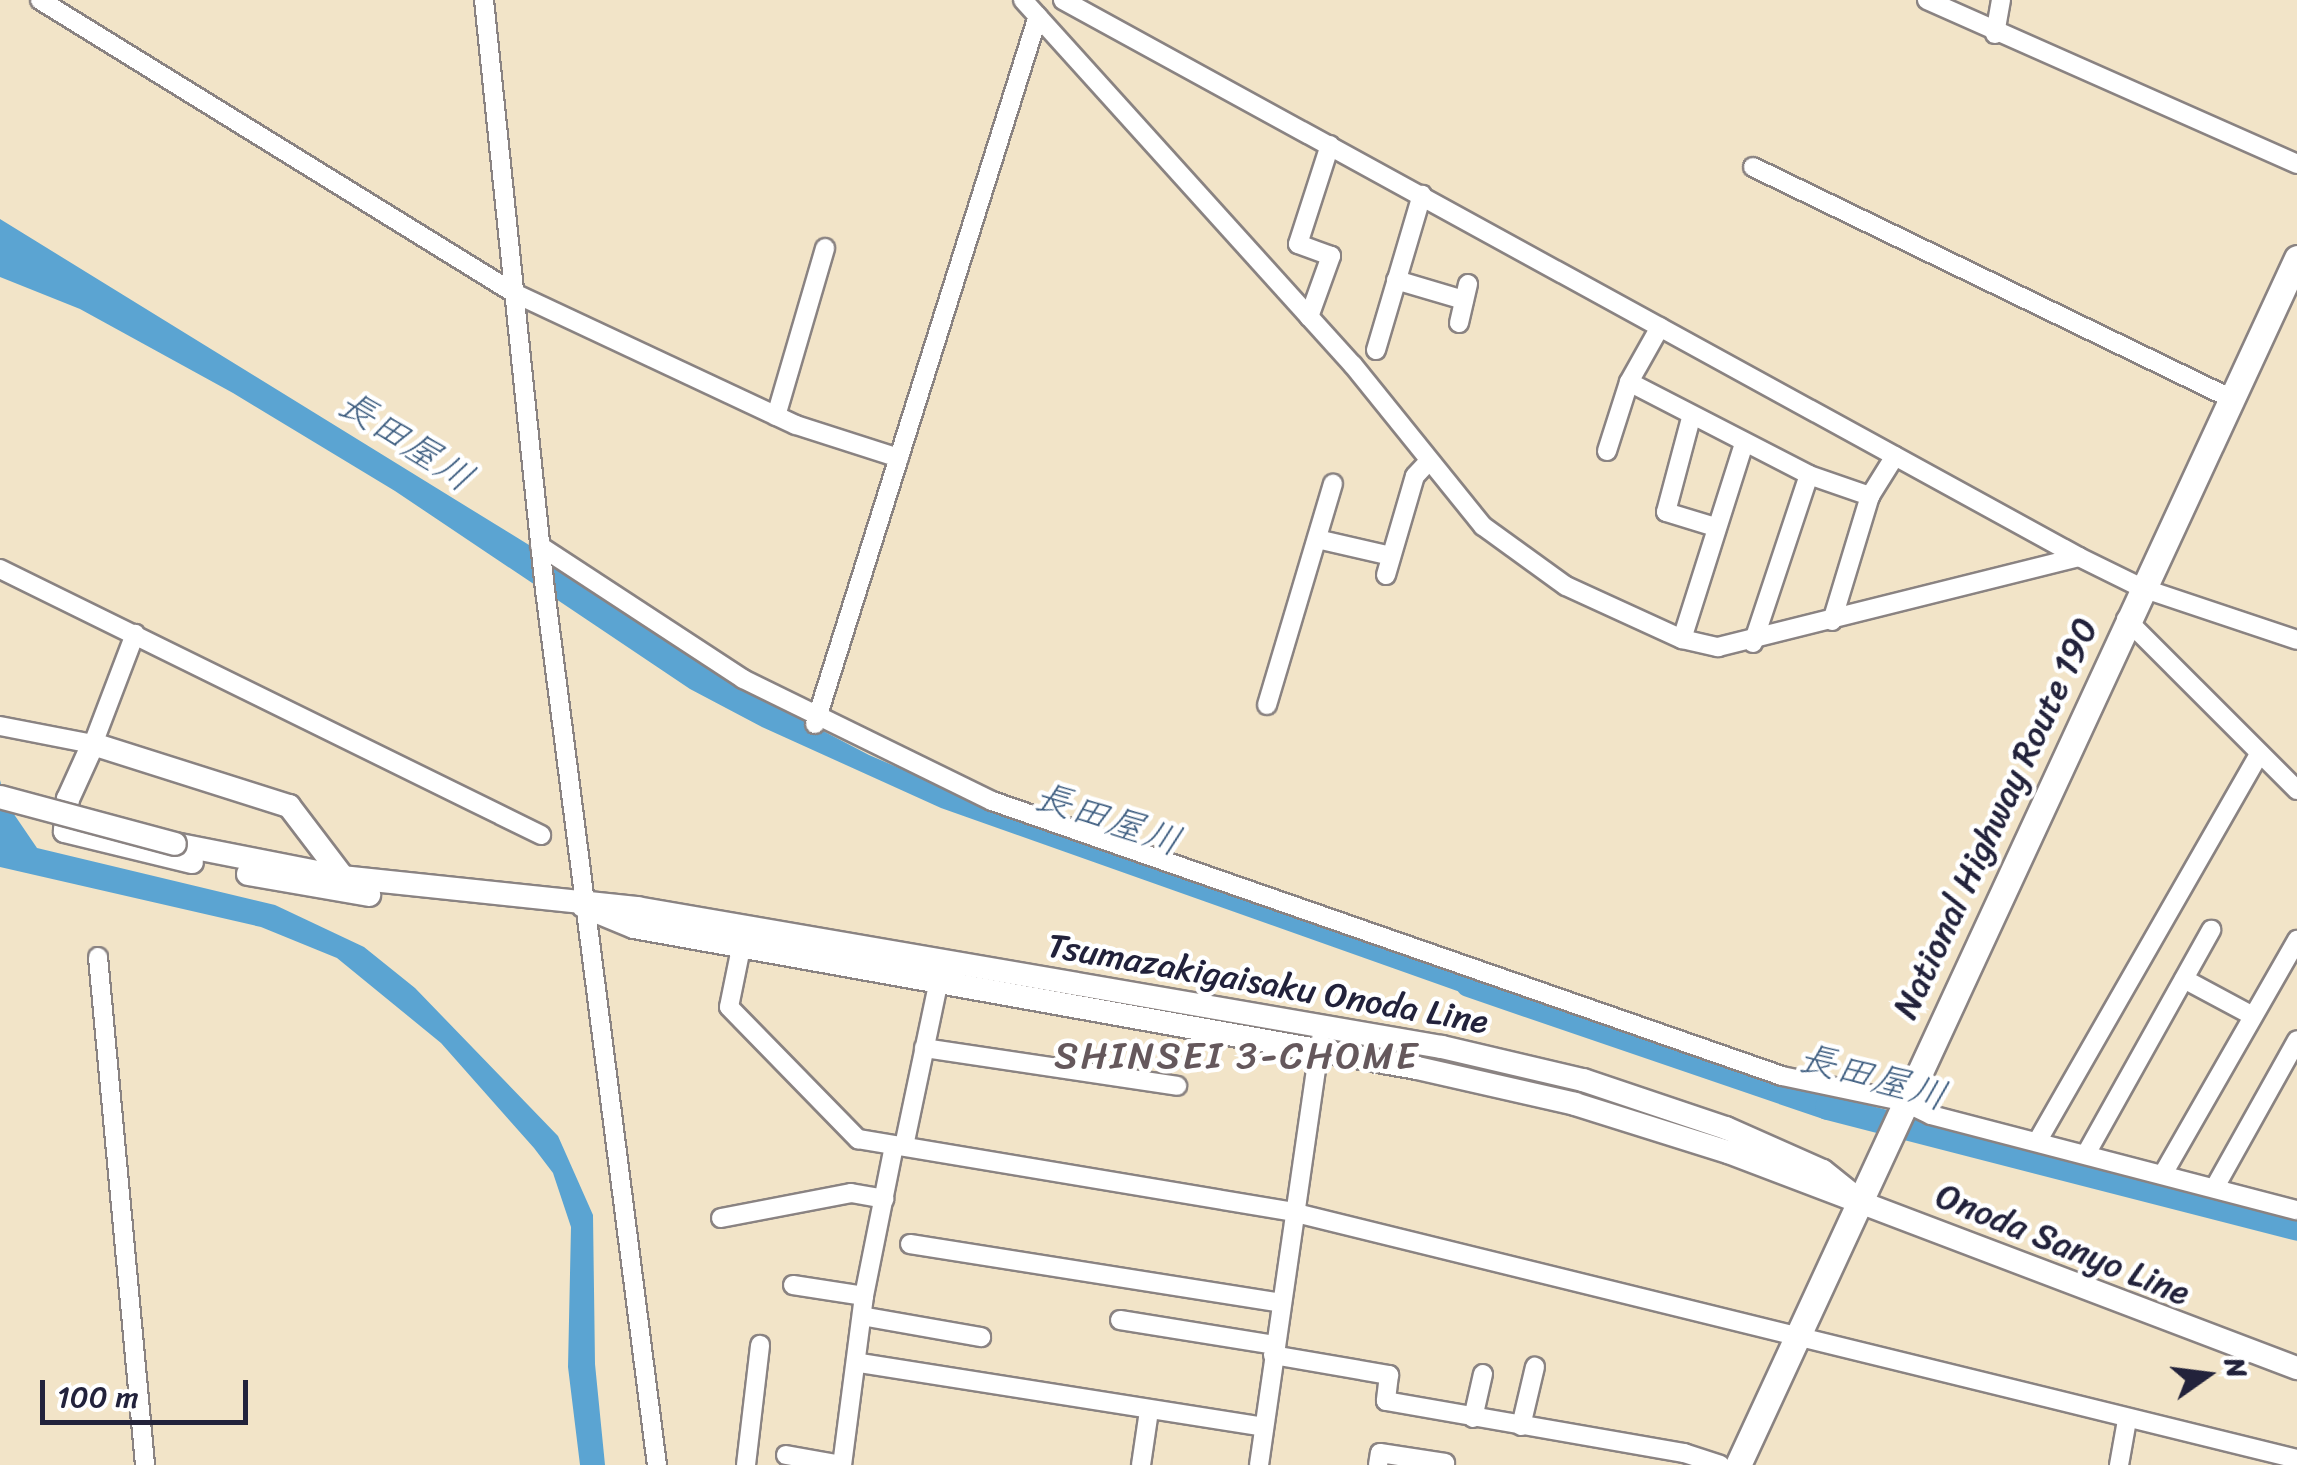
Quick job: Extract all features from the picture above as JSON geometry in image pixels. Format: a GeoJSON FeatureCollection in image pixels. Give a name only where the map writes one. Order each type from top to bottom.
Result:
{"type":"FeatureCollection","features":[{"type":"Feature","properties":{"kind":"highway","name":"National Highway Route 190"},"geometry":{"type":"LineString","coordinates":[[1738,1465],[1861,1201],[1885,1136],[2297,258]]}},
{"type":"Feature","properties":{"kind":"main road"},"geometry":{"type":"LineString","coordinates":[[343,877],[289,806],[93,744],[68,799],[64,822],[70,836],[313,889],[416,901],[497,895]]}},
{"type":"Feature","properties":{"kind":"main road","name":"Tsumazakigaisaku Onoda Line"},"geometry":{"type":"LineString","coordinates":[[0,797],[174,844],[343,877],[582,906],[637,908],[1323,1025],[1501,1060],[1666,1107],[1824,1172],[1861,1201]]}},
{"type":"Feature","properties":{"kind":"main road","name":"Tsumazakigaisaku Onoda Line"},"geometry":{"type":"LineString","coordinates":[[582,906],[634,927],[1319,1050],[1575,1104],[1861,1201]]}},
{"type":"Feature","properties":{"kind":"main road","name":"Onoda Sanyo Line"},"geometry":{"type":"LineString","coordinates":[[1861,1201],[2297,1368]]}},
{"type":"Feature","properties":{"kind":"street"},"geometry":{"type":"LineString","coordinates":[[40,0],[514,293],[776,416],[899,458]]}},
{"type":"Feature","properties":{"kind":"street"},"geometry":{"type":"LineString","coordinates":[[484,0],[582,906],[657,1465]]}},
{"type":"Feature","properties":{"kind":"street"},"geometry":{"type":"LineString","coordinates":[[1023,0],[1309,317],[1483,526],[1516,554],[1566,586],[1682,639],[1718,647],[1753,643],[2079,558]]}},
{"type":"Feature","properties":{"kind":"street"},"geometry":{"type":"LineString","coordinates":[[1063,0],[1094,8],[1330,145],[2079,558],[2142,588],[2297,640]]}},
{"type":"Feature","properties":{"kind":"street"},"geometry":{"type":"LineString","coordinates":[[1927,0],[1994,34],[2297,164]]}},
{"type":"Feature","properties":{"kind":"street"},"geometry":{"type":"LineString","coordinates":[[1994,34],[2001,0]]}},
{"type":"Feature","properties":{"kind":"street"},"geometry":{"type":"LineString","coordinates":[[815,721],[1038,16]]}},
{"type":"Feature","properties":{"kind":"street"},"geometry":{"type":"LineString","coordinates":[[1309,317],[1331,256],[1298,244],[1330,145]]}},
{"type":"Feature","properties":{"kind":"street"},"geometry":{"type":"LineString","coordinates":[[1754,167],[2230,398]]}},
{"type":"Feature","properties":{"kind":"street"},"geometry":{"type":"LineString","coordinates":[[1376,350],[1422,195]]}},
{"type":"Feature","properties":{"kind":"street"},"geometry":{"type":"LineString","coordinates":[[776,416],[825,248]]}},
{"type":"Feature","properties":{"kind":"street"},"geometry":{"type":"LineString","coordinates":[[1396,280],[1466,292],[1459,323]]}},
{"type":"Feature","properties":{"kind":"street"},"geometry":{"type":"LineString","coordinates":[[1607,451],[1629,382],[1660,327]]}},
{"type":"Feature","properties":{"kind":"street"},"geometry":{"type":"LineString","coordinates":[[1629,382],[1691,418],[1809,475],[1870,496]]}},
{"type":"Feature","properties":{"kind":"street"},"geometry":{"type":"LineString","coordinates":[[1691,418],[1666,512],[1715,527]]}},
{"type":"Feature","properties":{"kind":"street"},"geometry":{"type":"LineString","coordinates":[[1682,639],[1744,443]]}},
{"type":"Feature","properties":{"kind":"street"},"geometry":{"type":"LineString","coordinates":[[1832,621],[1870,496],[1894,456]]}},
{"type":"Feature","properties":{"kind":"street"},"geometry":{"type":"LineString","coordinates":[[1317,538],[1388,566],[1414,476],[1429,461]]}},
{"type":"Feature","properties":{"kind":"street"},"geometry":{"type":"LineString","coordinates":[[1753,643],[1809,475]]}},
{"type":"Feature","properties":{"kind":"street"},"geometry":{"type":"LineString","coordinates":[[1266,705],[1333,484]]}},
{"type":"Feature","properties":{"kind":"street"},"geometry":{"type":"LineString","coordinates":[[541,549],[680,641],[815,721],[939,778],[1064,826],[1782,1076],[2297,1210]]}},
{"type":"Feature","properties":{"kind":"street"},"geometry":{"type":"LineString","coordinates":[[0,569],[541,835]]}},
{"type":"Feature","properties":{"kind":"street"},"geometry":{"type":"LineString","coordinates":[[2126,618],[2297,790]]}},
{"type":"Feature","properties":{"kind":"street"},"geometry":{"type":"LineString","coordinates":[[0,726],[93,744],[135,634]]}},
{"type":"Feature","properties":{"kind":"street"},"geometry":{"type":"LineString","coordinates":[[2037,1142],[2260,753]]}},
{"type":"Feature","properties":{"kind":"street"},"geometry":{"type":"LineString","coordinates":[[2086,1154],[2212,930]]}},
{"type":"Feature","properties":{"kind":"street"},"geometry":{"type":"LineString","coordinates":[[2164,1174],[2297,940]]}},
{"type":"Feature","properties":{"kind":"street"},"geometry":{"type":"LineString","coordinates":[[740,948],[729,1008],[838,1124],[858,1140],[1292,1212],[1797,1332],[2127,1420],[2297,1459]]}},
{"type":"Feature","properties":{"kind":"street"},"geometry":{"type":"LineString","coordinates":[[98,957],[144,1465]]}},
{"type":"Feature","properties":{"kind":"street"},"geometry":{"type":"LineString","coordinates":[[2184,979],[2253,1016]]}},
{"type":"Feature","properties":{"kind":"street"},"geometry":{"type":"LineString","coordinates":[[786,1455],[842,1465],[867,1317],[864,1296],[938,984]]}},
{"type":"Feature","properties":{"kind":"street"},"geometry":{"type":"LineString","coordinates":[[1259,1465],[1292,1212],[1323,1025]]}},
{"type":"Feature","properties":{"kind":"street"},"geometry":{"type":"LineString","coordinates":[[2215,1187],[2297,1040]]}},
{"type":"Feature","properties":{"kind":"street"},"geometry":{"type":"LineString","coordinates":[[924,1048],[1177,1086]]}},
{"type":"Feature","properties":{"kind":"street"},"geometry":{"type":"LineString","coordinates":[[721,1218],[851,1193],[884,1199]]}},
{"type":"Feature","properties":{"kind":"street"},"geometry":{"type":"LineString","coordinates":[[910,1244],[1282,1303]]}},
{"type":"Feature","properties":{"kind":"street"},"geometry":{"type":"LineString","coordinates":[[793,1286],[864,1296]]}},
{"type":"Feature","properties":{"kind":"street"},"geometry":{"type":"LineString","coordinates":[[867,1317],[981,1336]]}},
{"type":"Feature","properties":{"kind":"street"},"geometry":{"type":"LineString","coordinates":[[1120,1320],[1388,1375],[1386,1401],[1684,1452],[1720,1465]]}},
{"type":"Feature","properties":{"kind":"street"},"geometry":{"type":"LineString","coordinates":[[746,1465],[760,1345]]}},
{"type":"Feature","properties":{"kind":"street"},"geometry":{"type":"LineString","coordinates":[[860,1363],[1264,1427]]}},
{"type":"Feature","properties":{"kind":"street"},"geometry":{"type":"LineString","coordinates":[[1521,1426],[1535,1367]]}},
{"type":"Feature","properties":{"kind":"street"},"geometry":{"type":"LineString","coordinates":[[1474,1418],[1483,1374]]}},
{"type":"Feature","properties":{"kind":"street"},"geometry":{"type":"LineString","coordinates":[[1141,1465],[1149,1411]]}},
{"type":"Feature","properties":{"kind":"street"},"geometry":{"type":"LineString","coordinates":[[2119,1465],[2127,1420]]}},
{"type":"Feature","properties":{"kind":"street"},"geometry":{"type":"LineString","coordinates":[[1378,1465],[1380,1452],[1445,1463]]}},
{"type":"Feature","properties":{"kind":"water"},"geometry":{"type":"Polygon","coordinates":[[[0,219],[563,566],[741,688],[869,755],[985,805],[1499,983],[1494,1004],[941,808],[762,727],[690,689],[395,491],[233,393],[80,309],[0,277],[0,219]]]}},
{"type":"Feature","properties":{"kind":"water"},"geometry":{"type":"Polygon","coordinates":[[[0,780],[5,801],[37,848],[275,905],[364,947],[415,988],[558,1136],[593,1215],[595,1364],[605,1465],[580,1465],[568,1367],[571,1227],[553,1173],[534,1148],[441,1043],[337,958],[261,927],[0,867],[0,780]]]}},
{"type":"Feature","properties":{"kind":"waterway","name":"長田屋川"},"geometry":{"type":"LineString","coordinates":[[1468,984],[1827,1107],[2297,1228]]}},
{"type":"Feature","properties":{"kind":"district","name":"SHINSEI 3-CHOME"},"geometry":{"type":"Point","coordinates":[1237,1056]}}]}
